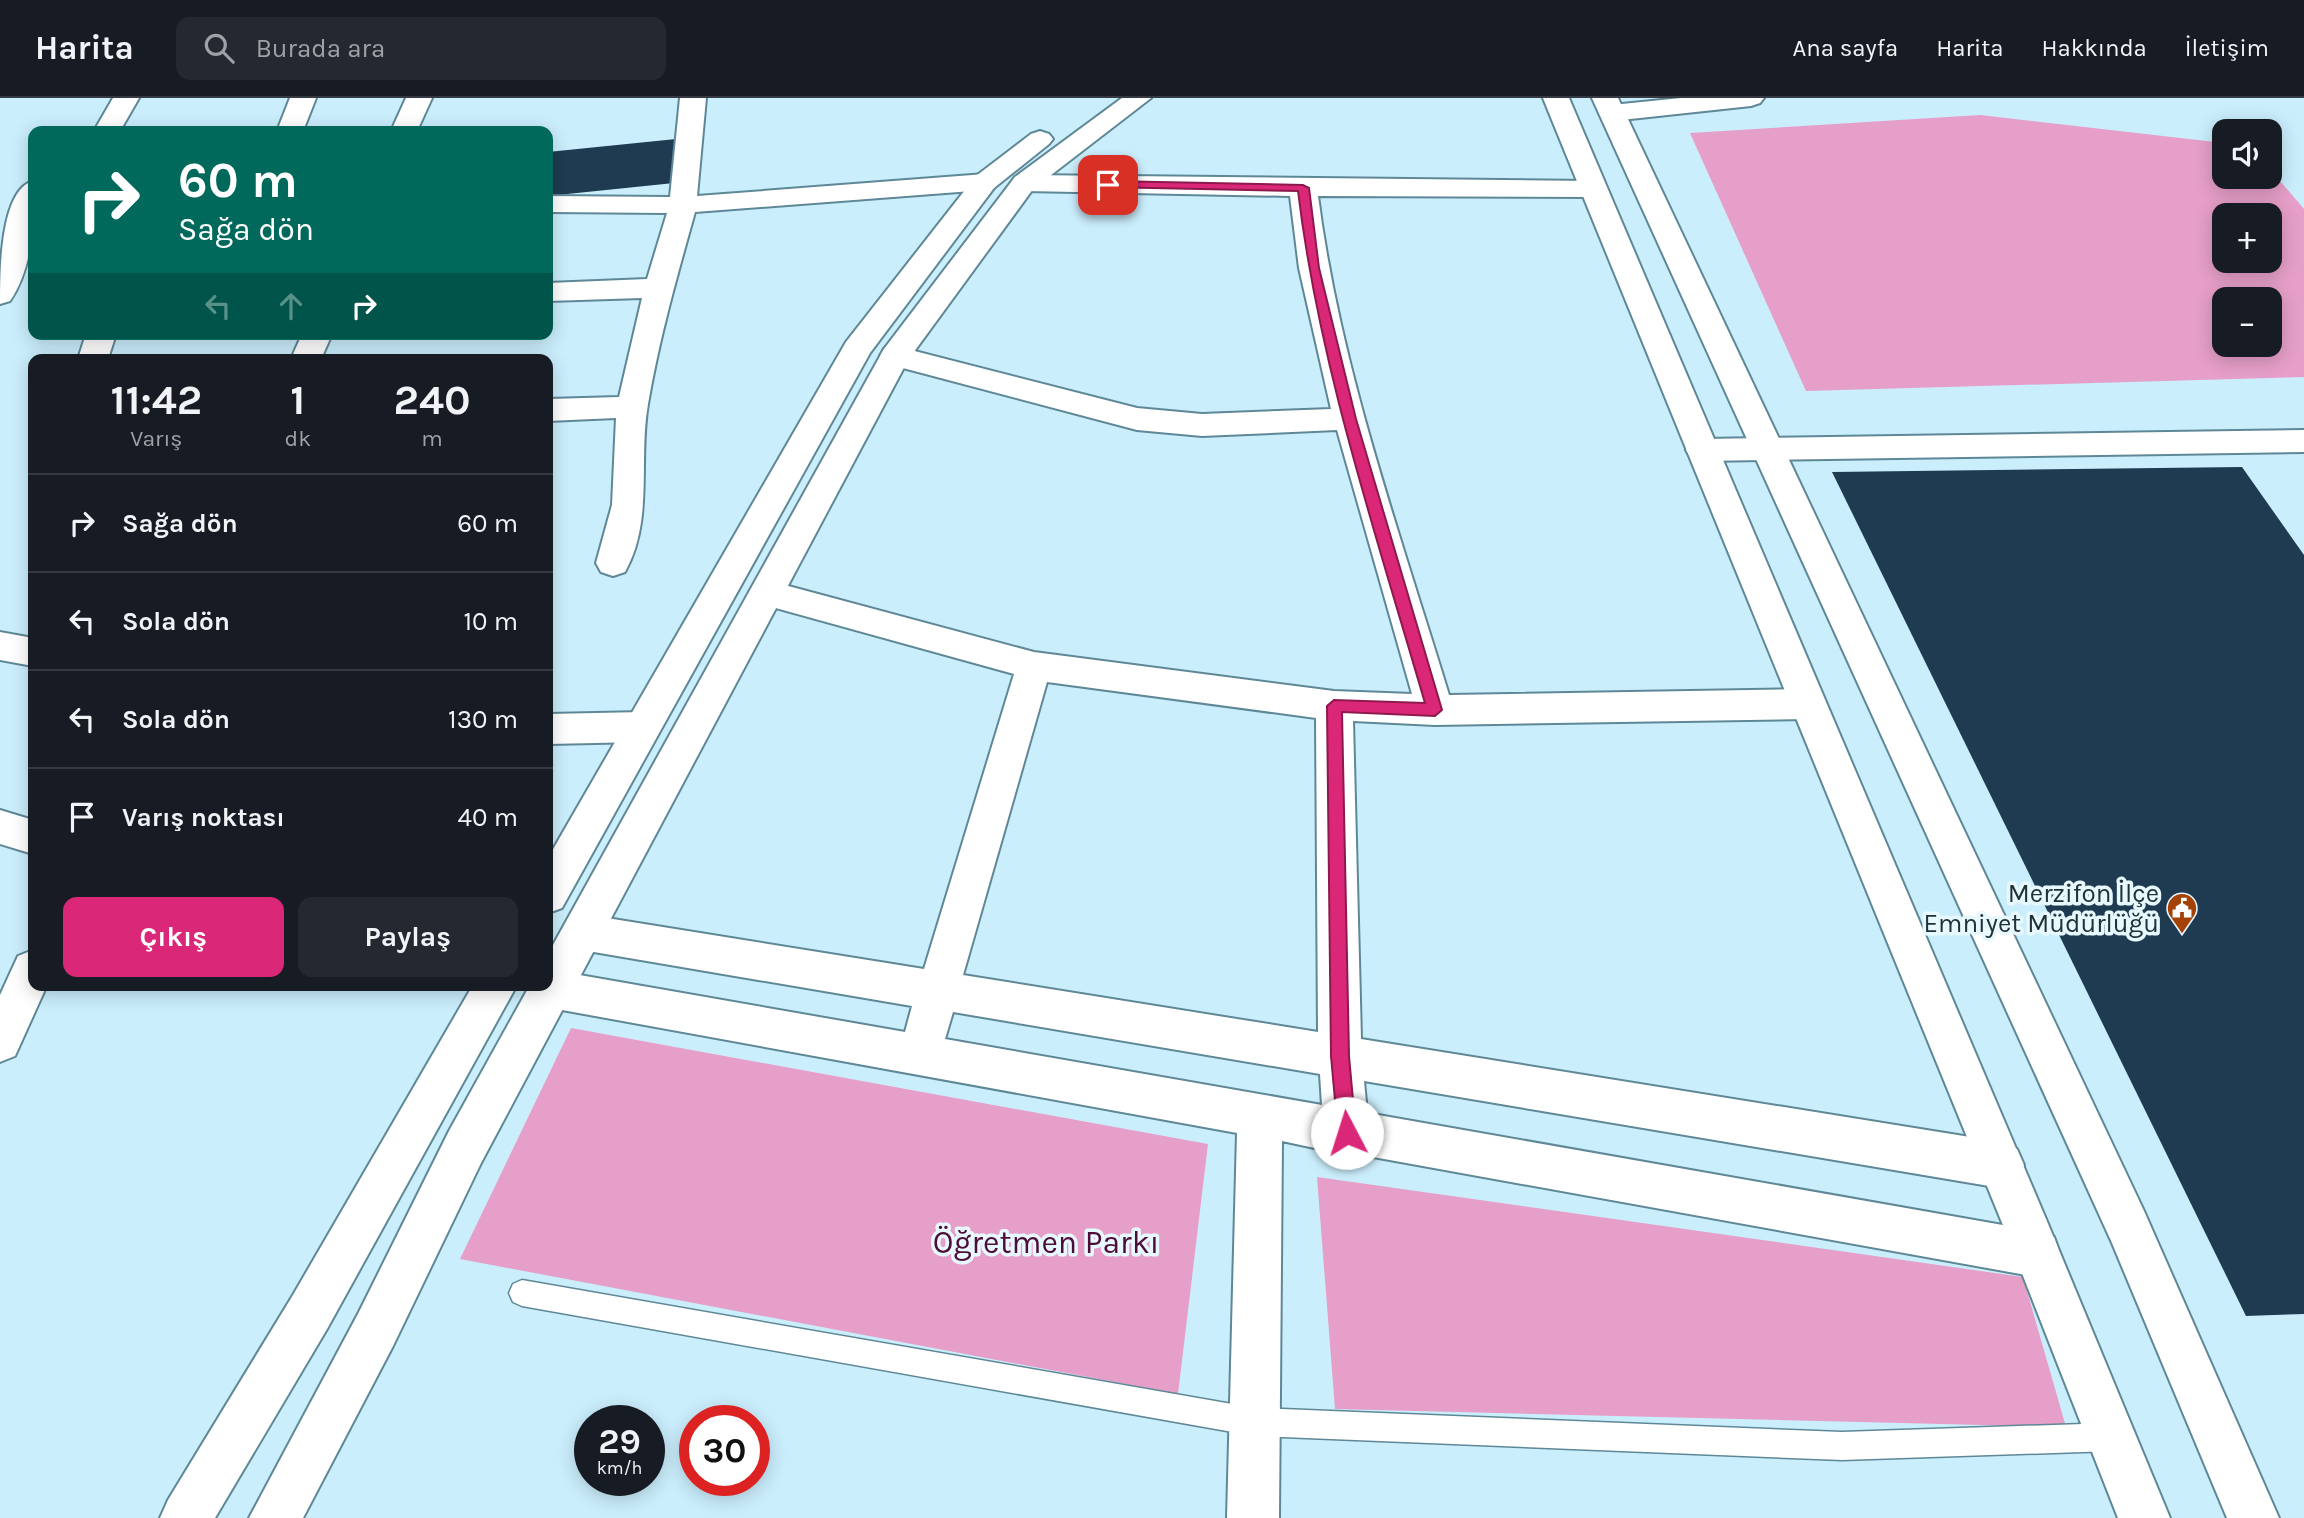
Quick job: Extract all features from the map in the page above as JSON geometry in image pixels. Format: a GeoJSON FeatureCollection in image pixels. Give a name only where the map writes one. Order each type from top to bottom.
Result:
{"type":"FeatureCollection","features":[{"type":"Feature","properties":{"kind":"street"},"geometry":{"type":"LineString","coordinates":[[110,126],[126,98]]}},
{"type":"Feature","properties":{"kind":"street"},"geometry":{"type":"LineString","coordinates":[[292,126],[303,98]]}},
{"type":"Feature","properties":{"kind":"street"},"geometry":{"type":"LineString","coordinates":[[406,126],[419,98]]}},
{"type":"Feature","properties":{"kind":"street"},"geometry":{"type":"LineString","coordinates":[[613,563],[628,505],[632,407],[659,288],[682,205],[693,98]]}},
{"type":"Feature","properties":{"kind":"street"},"geometry":{"type":"LineString","coordinates":[[553,886],[857,349],[985,182],[1095,98]]}},
{"type":"Feature","properties":{"kind":"street"},"geometry":{"type":"LineString","coordinates":[[553,985],[895,356],[1024,183],[1138,98]]}},
{"type":"Feature","properties":{"kind":"street"},"geometry":{"type":"LineString","coordinates":[[1556,98],[2001,1165],[2144,1518]]}},
{"type":"Feature","properties":{"kind":"street"},"geometry":{"type":"LineString","coordinates":[[1751,98],[1609,106],[2129,1227],[2253,1518]]}},
{"type":"Feature","properties":{"kind":"street"},"geometry":{"type":"LineString","coordinates":[[553,204],[682,205],[985,182]]}},
{"type":"Feature","properties":{"kind":"street"},"geometry":{"type":"LineString","coordinates":[[1024,183],[1303,188],[1593,188]]}},
{"type":"Feature","properties":{"kind":"street"},"geometry":{"type":"LineString","coordinates":[[1303,188],[1313,268],[1349,419],[1435,710]]}},
{"type":"Feature","properties":{"kind":"street"},"geometry":{"type":"LineString","coordinates":[[0,295],[11,270],[24,198],[28,194]]}},
{"type":"Feature","properties":{"kind":"street"},"geometry":{"type":"LineString","coordinates":[[553,292],[659,288]]}},
{"type":"Feature","properties":{"kind":"street"},"geometry":{"type":"LineString","coordinates":[[895,356],[1138,419],[1202,425],[1349,419]]}},
{"type":"Feature","properties":{"kind":"street"},"geometry":{"type":"LineString","coordinates":[[553,410],[632,407]]}},
{"type":"Feature","properties":{"kind":"street"},"geometry":{"type":"LineString","coordinates":[[1702,450],[2304,441]]}},
{"type":"Feature","properties":{"kind":"street"},"geometry":{"type":"LineString","coordinates":[[766,593],[1034,666],[1334,706],[1435,710],[1808,704]]}},
{"type":"Feature","properties":{"kind":"street"},"geometry":{"type":"LineString","coordinates":[[0,646],[28,651]]}},
{"type":"Feature","properties":{"kind":"street"},"geometry":{"type":"LineString","coordinates":[[919,1055],[1034,666]]}},
{"type":"Feature","properties":{"kind":"street"},"geometry":{"type":"LineString","coordinates":[[1334,706],[1340,1056],[1347,1133]]}},
{"type":"Feature","properties":{"kind":"street"},"geometry":{"type":"LineString","coordinates":[[553,729],[643,727]]}},
{"type":"Feature","properties":{"kind":"street"},"geometry":{"type":"LineString","coordinates":[[0,827],[28,835]]}},
{"type":"Feature","properties":{"kind":"street"},"geometry":{"type":"LineString","coordinates":[[582,932],[2001,1165]]}},
{"type":"Feature","properties":{"kind":"street"},"geometry":{"type":"LineString","coordinates":[[0,1042],[28,980]]}},
{"type":"Feature","properties":{"kind":"street"},"geometry":{"type":"LineString","coordinates":[[553,989],[2037,1254]]}},
{"type":"Feature","properties":{"kind":"street"},"geometry":{"type":"LineString","coordinates":[[186,1518],[310,1312],[493,991]]}},
{"type":"Feature","properties":{"kind":"street"},"geometry":{"type":"LineString","coordinates":[[275,1518],[376,1329],[466,1147],[550,991]]}},
{"type":"Feature","properties":{"kind":"street"},"geometry":{"type":"LineString","coordinates":[[1253,1518],[1260,1117]]}},
{"type":"Feature","properties":{"kind":"lane"},"geometry":{"type":"LineString","coordinates":[[522,1293],[1255,1422],[1842,1447],[2112,1437]]}},
{"type":"Feature","properties":{"kind":"green space"},"geometry":{"type":"Polygon","coordinates":[[[1980,115],[2212,142],[2212,189],[2282,189],[2282,183],[2304,209],[2304,377],[1806,391],[1690,133],[1980,115]]]}},
{"type":"Feature","properties":{"kind":"green space","name":"Öğretmen Parkı"},"geometry":{"type":"Polygon","coordinates":[[[571,1028],[1208,1144],[1178,1394],[460,1259],[571,1028]]]}},
{"type":"Feature","properties":{"kind":"green space"},"geometry":{"type":"Polygon","coordinates":[[[1317,1177],[2023,1277],[2066,1427],[1335,1409],[1317,1177]]]}},
{"type":"Feature","properties":{"kind":"building"},"geometry":{"type":"Polygon","coordinates":[[[676,139],[674,183],[553,195],[553,151],[676,139]]]}},
{"type":"Feature","properties":{"kind":"building","name":"Merzifon İlçe Emniyet Müdürlüğü"},"geometry":{"type":"Polygon","coordinates":[[[2242,467],[2304,555],[2304,1314],[2246,1316],[1832,472],[2242,467]]]}},
{"type":"Feature","properties":{"kind":"place","name":"Merzifon İlçe Emniyet Müdürlüğü"},"geometry":{"type":"Point","coordinates":[2182,935]}},
{"type":"Feature","properties":{"kind":"route"},"geometry":{"type":"LineString","coordinates":[[1108,185],[1303,188],[1313,268],[1349,419],[1435,710],[1334,706],[1340,1056],[1347,1133]]}}]}
